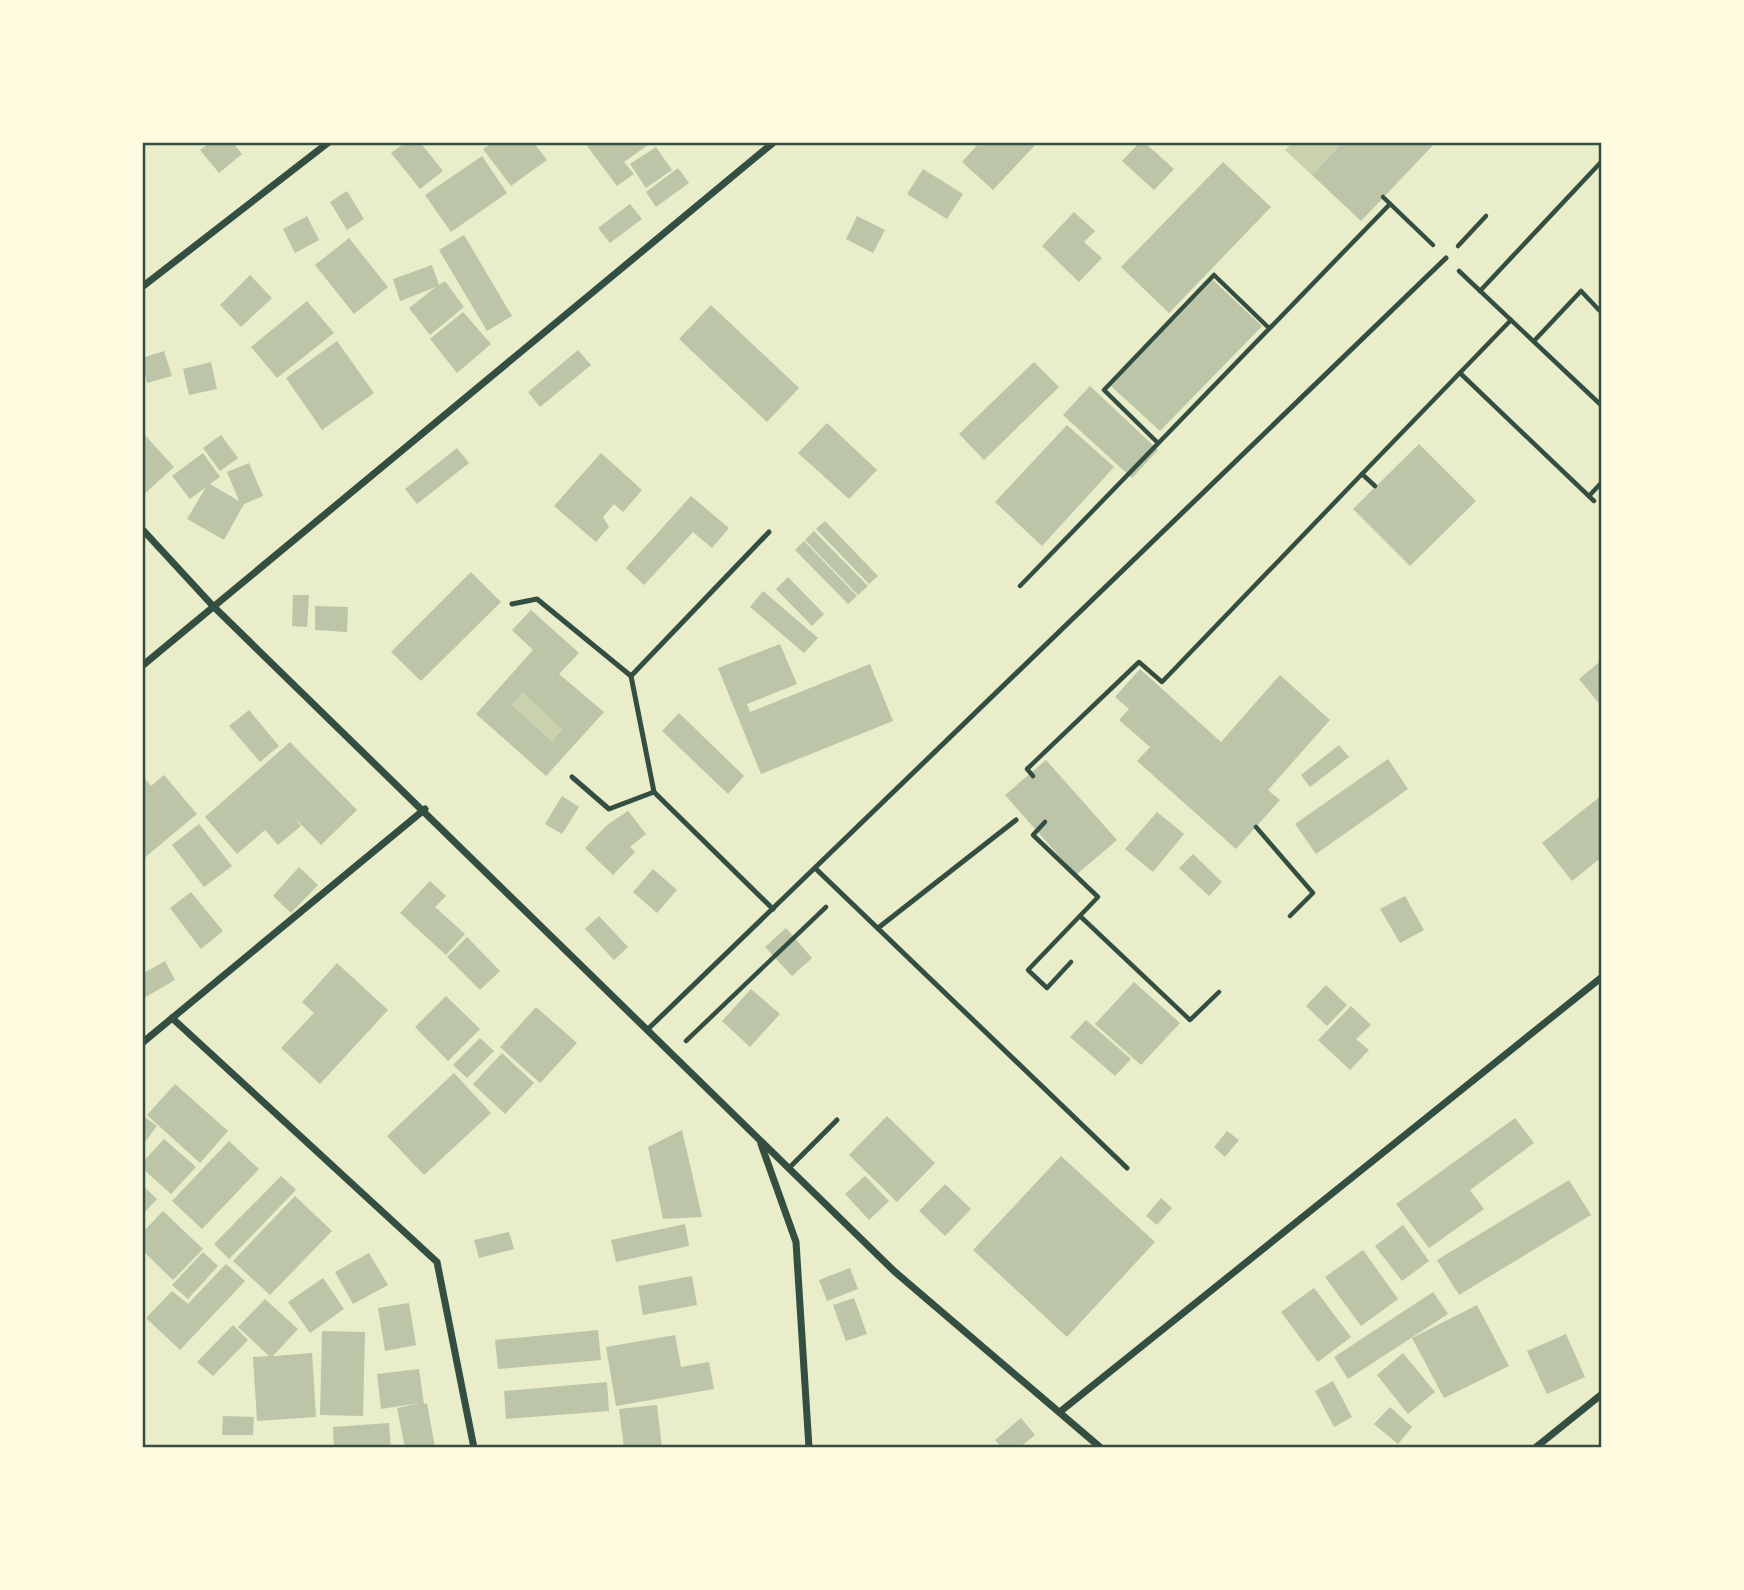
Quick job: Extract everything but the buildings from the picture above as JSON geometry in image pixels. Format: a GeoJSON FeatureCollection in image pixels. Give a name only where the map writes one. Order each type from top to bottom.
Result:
{"type":"FeatureCollection","features":[{"type":"Feature","properties":{"kind":"street"},"geometry":{"type":"LineString","coordinates":[[142,287],[329,142]]}},
{"type":"Feature","properties":{"kind":"street"},"geometry":{"type":"LineString","coordinates":[[142,666],[774,142]]}},
{"type":"Feature","properties":{"kind":"street"},"geometry":{"type":"LineString","coordinates":[[142,529],[213,606],[425,809],[894,1271],[1060,1410],[1101,1448]]}},
{"type":"Feature","properties":{"kind":"street"},"geometry":{"type":"LineString","coordinates":[[142,1043],[425,809]]}},
{"type":"Feature","properties":{"kind":"street"},"geometry":{"type":"LineString","coordinates":[[1060,1410],[1602,977]]}},
{"type":"Feature","properties":{"kind":"street"},"geometry":{"type":"LineString","coordinates":[[172,1018],[437,1262],[474,1448]]}},
{"type":"Feature","properties":{"kind":"street"},"geometry":{"type":"LineString","coordinates":[[760,1140],[796,1242],[809,1448]]}},
{"type":"Feature","properties":{"kind":"street"},"geometry":{"type":"LineString","coordinates":[[1535,1448],[1602,1394]]}},
{"type":"Feature","properties":{"kind":"lane"},"geometry":{"type":"LineString","coordinates":[[648,1029],[1446,258]]}},
{"type":"Feature","properties":{"kind":"lane"},"geometry":{"type":"LineString","coordinates":[[631,676],[769,532]]}},
{"type":"Feature","properties":{"kind":"lane"},"geometry":{"type":"LineString","coordinates":[[512,604],[537,599],[631,676],[654,792],[773,909]]}},
{"type":"Feature","properties":{"kind":"lane"},"geometry":{"type":"LineString","coordinates":[[572,777],[609,808],[654,792]]}},
{"type":"Feature","properties":{"kind":"lane"},"geometry":{"type":"LineString","coordinates":[[878,929],[1016,820]]}},
{"type":"Feature","properties":{"kind":"lane"},"geometry":{"type":"LineString","coordinates":[[815,868],[1127,1168]]}},
{"type":"Feature","properties":{"kind":"lane"},"geometry":{"type":"LineString","coordinates":[[789,1168],[837,1121]]}},
{"type":"Feature","properties":{"kind":"path"},"geometry":{"type":"LineString","coordinates":[[1480,291],[1602,161]]}},
{"type":"Feature","properties":{"kind":"path"},"geometry":{"type":"LineString","coordinates":[[1383,197],[1602,406]]}},
{"type":"Feature","properties":{"kind":"path"},"geometry":{"type":"LineString","coordinates":[[1020,586],[1390,204]]}},
{"type":"Feature","properties":{"kind":"path"},"geometry":{"type":"LineString","coordinates":[[1446,258],[1486,216]]}},
{"type":"Feature","properties":{"kind":"path"},"geometry":{"type":"LineString","coordinates":[[1158,443],[1104,390],[1214,275],[1269,328]]}},
{"type":"Feature","properties":{"kind":"path"},"geometry":{"type":"LineString","coordinates":[[1534,341],[1581,291],[1599,310],[1602,307]]}},
{"type":"Feature","properties":{"kind":"path"},"geometry":{"type":"LineString","coordinates":[[1033,776],[1027,769],[1139,662],[1163,682],[1511,320]]}},
{"type":"Feature","properties":{"kind":"path"},"geometry":{"type":"LineString","coordinates":[[1460,373],[1594,501]]}},
{"type":"Feature","properties":{"kind":"path"},"geometry":{"type":"LineString","coordinates":[[1362,474],[1375,486]]}},
{"type":"Feature","properties":{"kind":"path"},"geometry":{"type":"LineString","coordinates":[[1589,496],[1602,482]]}},
{"type":"Feature","properties":{"kind":"path"},"geometry":{"type":"LineString","coordinates":[[1045,822],[1033,835],[1098,897],[1028,970],[1047,988],[1071,962]]}},
{"type":"Feature","properties":{"kind":"path"},"geometry":{"type":"LineString","coordinates":[[1256,827],[1313,893],[1290,916]]}},
{"type":"Feature","properties":{"kind":"path"},"geometry":{"type":"LineString","coordinates":[[673,1054],[841,892]]}},
{"type":"Feature","properties":{"kind":"path"},"geometry":{"type":"LineString","coordinates":[[1080,916],[1190,1020],[1219,992]]}},
{"type":"Feature","properties":{"kind":"green space"},"geometry":{"type":"Polygon","coordinates":[[[1293,142],[1343,142],[1312,175],[1285,150],[1293,142]]]}},
{"type":"Feature","properties":{"kind":"green space"},"geometry":{"type":"Polygon","coordinates":[[[523,693],[562,728],[552,741],[512,705],[523,693]]]}}]}
